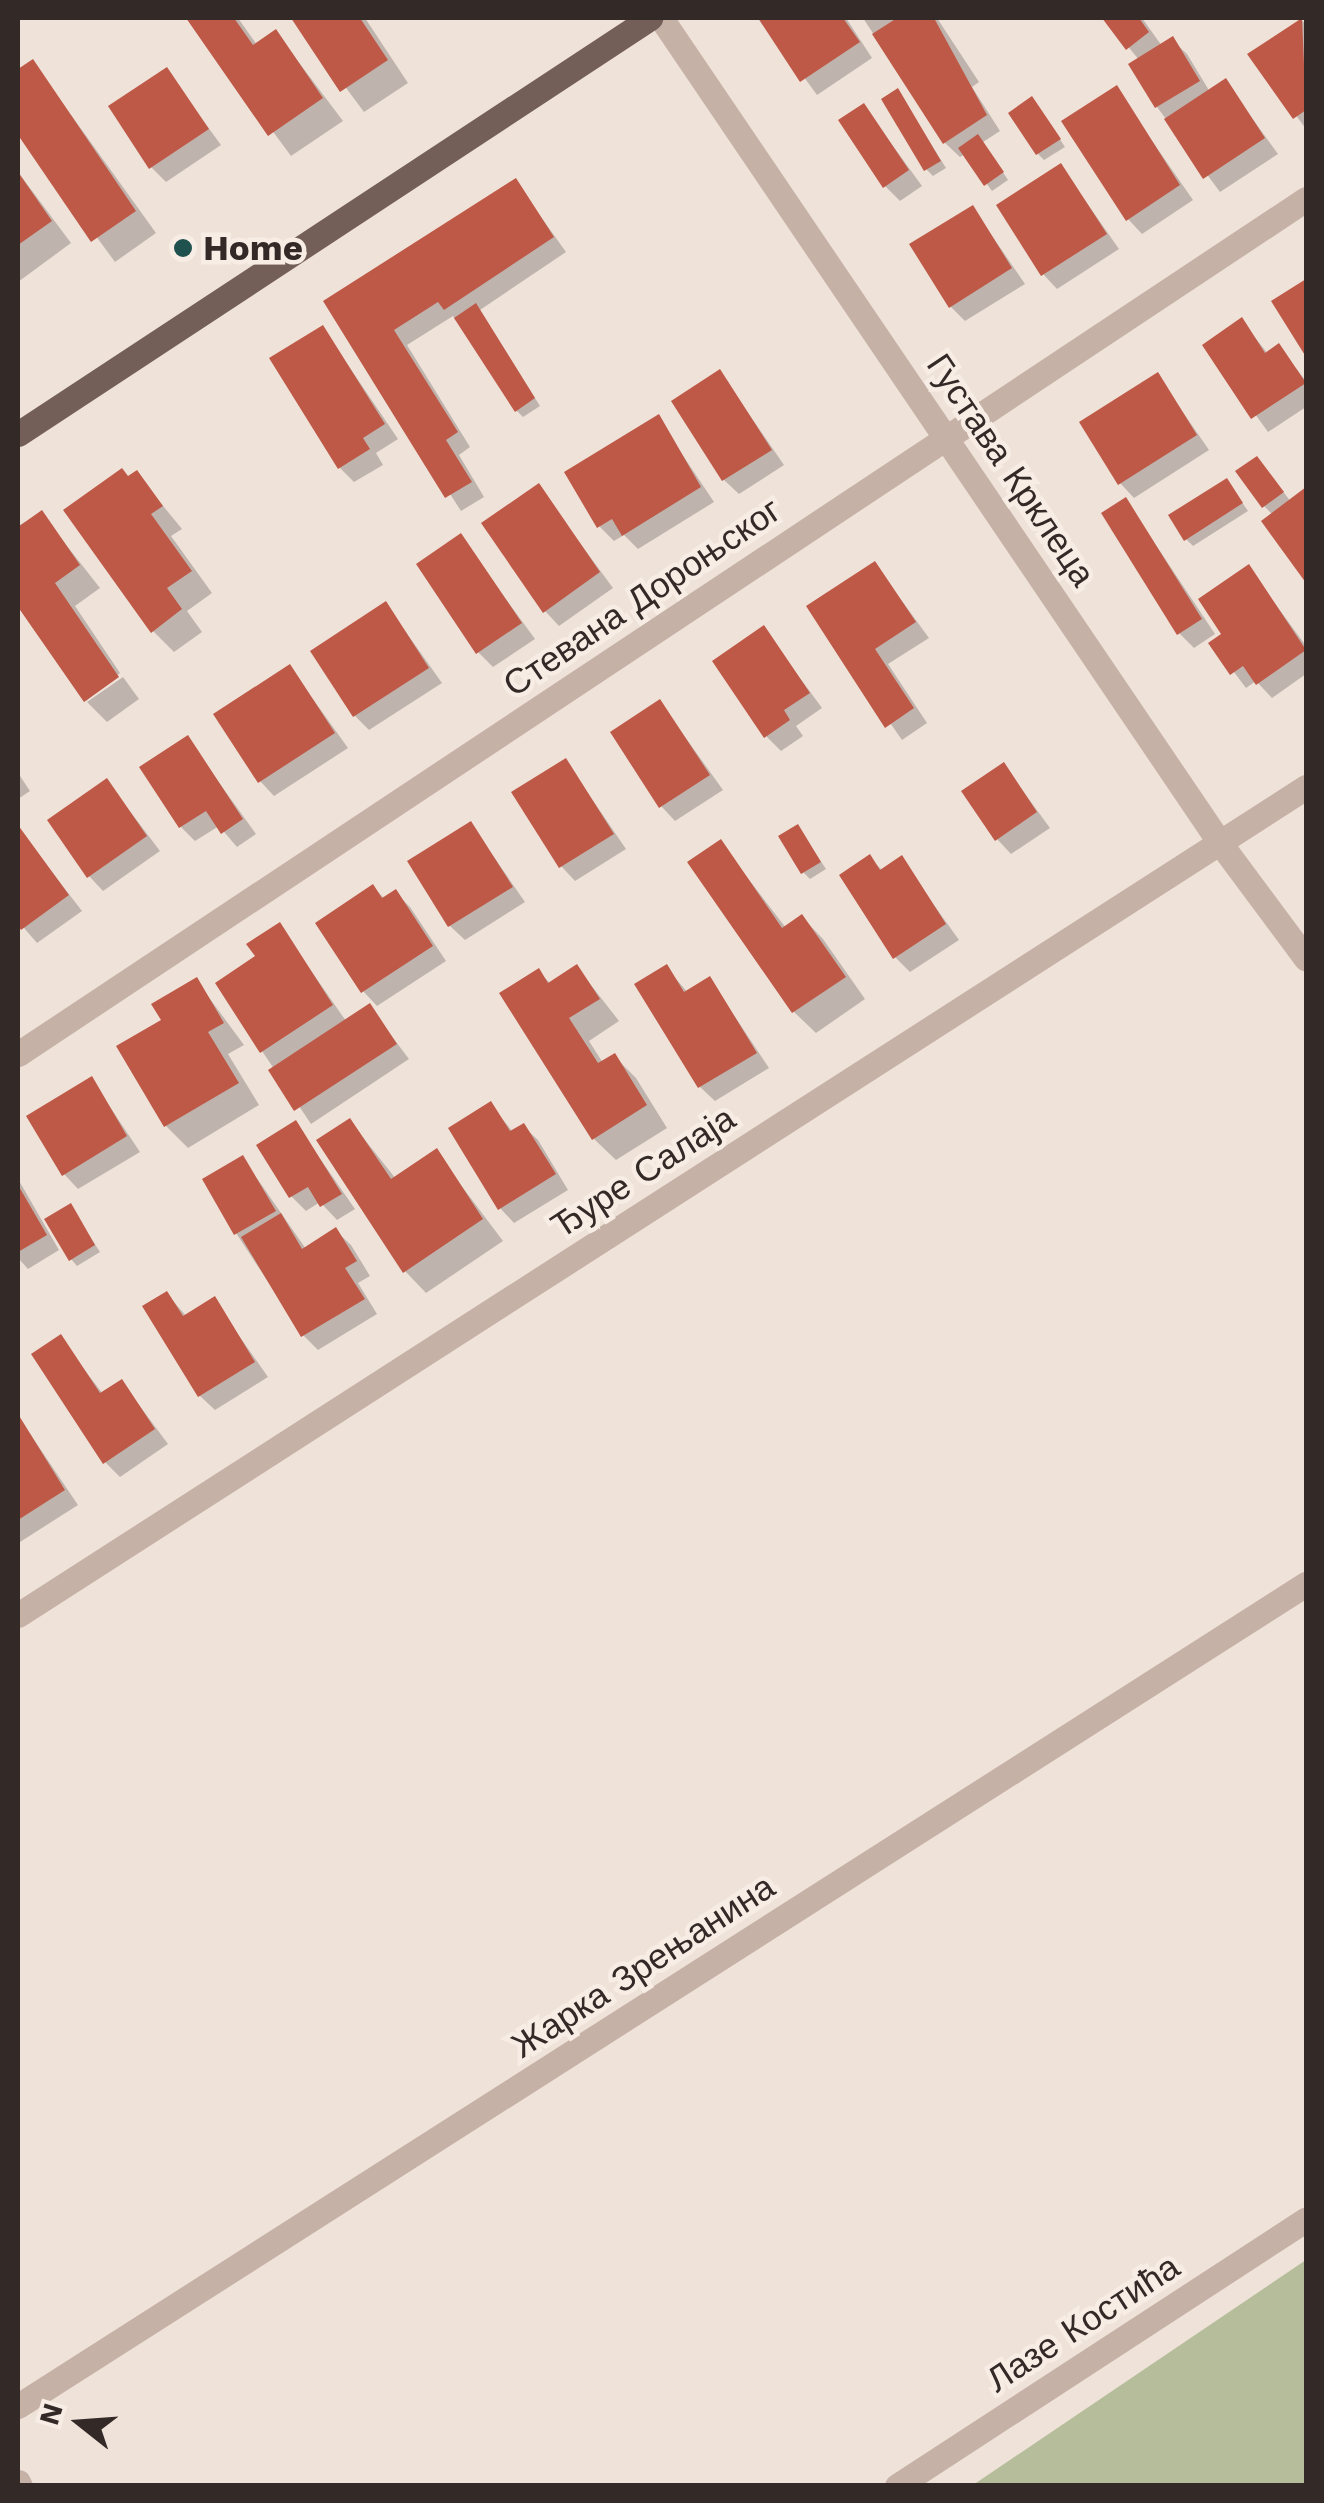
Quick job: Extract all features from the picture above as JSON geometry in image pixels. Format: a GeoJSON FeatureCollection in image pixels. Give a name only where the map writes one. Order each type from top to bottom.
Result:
{"type":"FeatureCollection","features":[{"type":"Feature","properties":{"kind":"main road"},"geometry":{"type":"LineString","coordinates":[[18,434],[650,18]]}},
{"type":"Feature","properties":{"kind":"street","name":"Густава Крклеца"},"geometry":{"type":"LineString","coordinates":[[661,18],[1220,843],[1306,959]]}},
{"type":"Feature","properties":{"kind":"street","name":"Стевана Дороњског"},"geometry":{"type":"LineString","coordinates":[[18,1054],[1306,199]]}},
{"type":"Feature","properties":{"kind":"street","name":"Ђуре Салаја"},"geometry":{"type":"LineString","coordinates":[[18,1615],[1306,787]]}},
{"type":"Feature","properties":{"kind":"street","name":"Жарка Зрењанина"},"geometry":{"type":"LineString","coordinates":[[18,2406],[1306,1584]]}},
{"type":"Feature","properties":{"kind":"street","name":"Лазе Костића"},"geometry":{"type":"LineString","coordinates":[[898,2486],[1306,2220]]}},
{"type":"Feature","properties":{"kind":"green space"},"geometry":{"type":"Polygon","coordinates":[[[1306,2260],[1306,2485],[973,2485],[1306,2260]]]}},
{"type":"Feature","properties":{"kind":"building"},"geometry":{"type":"Polygon","coordinates":[[[186,18],[234,18],[253,45],[276,29],[323,98],[268,136],[186,18]]]}},
{"type":"Feature","properties":{"kind":"building"},"geometry":{"type":"Polygon","coordinates":[[[291,18],[360,18],[388,60],[340,92],[291,18]]]}},
{"type":"Feature","properties":{"kind":"building"},"geometry":{"type":"Polygon","coordinates":[[[758,18],[843,18],[860,42],[800,82],[758,18]]]}},
{"type":"Feature","properties":{"kind":"building"},"geometry":{"type":"Polygon","coordinates":[[[897,18],[934,18],[987,115],[943,144],[872,34],[897,18]]]}},
{"type":"Feature","properties":{"kind":"building"},"geometry":{"type":"Polygon","coordinates":[[[1102,18],[1139,18],[1149,32],[1126,50],[1102,18]]]}},
{"type":"Feature","properties":{"kind":"building"},"geometry":{"type":"Polygon","coordinates":[[[1302,18],[1306,110],[1293,119],[1247,54],[1302,18]]]}},
{"type":"Feature","properties":{"kind":"building"},"geometry":{"type":"Polygon","coordinates":[[[1173,36],[1200,81],[1155,108],[1128,64],[1173,36]]]}},
{"type":"Feature","properties":{"kind":"building"},"geometry":{"type":"Polygon","coordinates":[[[33,59],[136,211],[91,242],[18,135],[18,69],[33,59]]]}},
{"type":"Feature","properties":{"kind":"building"},"geometry":{"type":"Polygon","coordinates":[[[167,67],[209,129],[149,169],[108,106],[167,67]]]}},
{"type":"Feature","properties":{"kind":"building"},"geometry":{"type":"Polygon","coordinates":[[[1226,78],[1265,138],[1203,179],[1164,119],[1226,78]]]}},
{"type":"Feature","properties":{"kind":"building"},"geometry":{"type":"Polygon","coordinates":[[[1117,85],[1180,185],[1126,221],[1061,121],[1117,85]]]}},
{"type":"Feature","properties":{"kind":"building"},"geometry":{"type":"Polygon","coordinates":[[[898,88],[941,161],[924,171],[881,99],[898,88]]]}},
{"type":"Feature","properties":{"kind":"building"},"geometry":{"type":"Polygon","coordinates":[[[1032,96],[1061,139],[1036,155],[1008,113],[1032,96]]]}},
{"type":"Feature","properties":{"kind":"building"},"geometry":{"type":"Polygon","coordinates":[[[864,103],[909,170],[883,188],[838,120],[864,103]]]}},
{"type":"Feature","properties":{"kind":"building"},"geometry":{"type":"Polygon","coordinates":[[[978,134],[1004,172],[984,186],[958,148],[978,134]]]}},
{"type":"Feature","properties":{"kind":"building"},"geometry":{"type":"Polygon","coordinates":[[[1061,163],[1107,234],[1041,276],[996,205],[1061,163]]]}},
{"type":"Feature","properties":{"kind":"building"},"geometry":{"type":"Polygon","coordinates":[[[18,172],[52,221],[18,245],[18,172]]]}},
{"type":"Feature","properties":{"kind":"building"},"geometry":{"type":"Polygon","coordinates":[[[516,178],[554,237],[444,310],[438,302],[394,330],[458,432],[446,440],[472,482],[445,498],[323,301],[516,178]]]}},
{"type":"Feature","properties":{"kind":"building"},"geometry":{"type":"Polygon","coordinates":[[[973,205],[1012,268],[949,308],[909,244],[973,205]]]}},
{"type":"Feature","properties":{"kind":"building"},"geometry":{"type":"Polygon","coordinates":[[[1306,279],[1306,357],[1271,301],[1306,279]]]}},
{"type":"Feature","properties":{"kind":"building"},"geometry":{"type":"Polygon","coordinates":[[[476,303],[535,398],[515,412],[454,318],[476,303]]]}},
{"type":"Feature","properties":{"kind":"building"},"geometry":{"type":"Polygon","coordinates":[[[1242,317],[1265,353],[1279,343],[1306,383],[1251,419],[1202,345],[1242,317]]]}},
{"type":"Feature","properties":{"kind":"building"},"geometry":{"type":"Polygon","coordinates":[[[323,325],[385,424],[363,438],[370,449],[338,469],[269,358],[323,325]]]}},
{"type":"Feature","properties":{"kind":"building"},"geometry":{"type":"Polygon","coordinates":[[[720,369],[772,450],[722,481],[671,401],[720,369]]]}},
{"type":"Feature","properties":{"kind":"building"},"geometry":{"type":"Polygon","coordinates":[[[1158,372],[1197,435],[1118,485],[1079,422],[1158,372]]]}},
{"type":"Feature","properties":{"kind":"building"},"geometry":{"type":"Polygon","coordinates":[[[659,414],[701,487],[622,536],[612,519],[597,528],[564,472],[659,414]]]}},
{"type":"Feature","properties":{"kind":"building"},"geometry":{"type":"Polygon","coordinates":[[[1257,456],[1284,492],[1262,508],[1235,471],[1257,456]]]}},
{"type":"Feature","properties":{"kind":"building"},"geometry":{"type":"Polygon","coordinates":[[[122,468],[128,476],[137,470],[163,506],[151,514],[192,571],[167,588],[182,609],[151,633],[63,510],[122,468]]]}},
{"type":"Feature","properties":{"kind":"building"},"geometry":{"type":"Polygon","coordinates":[[[1227,478],[1243,503],[1184,541],[1168,515],[1227,478]]]}},
{"type":"Feature","properties":{"kind":"building"},"geometry":{"type":"Polygon","coordinates":[[[539,483],[600,572],[543,613],[481,523],[539,483]]]}},
{"type":"Feature","properties":{"kind":"building"},"geometry":{"type":"Polygon","coordinates":[[[1306,487],[1306,583],[1261,521],[1306,487]]]}},
{"type":"Feature","properties":{"kind":"building"},"geometry":{"type":"Polygon","coordinates":[[[1126,497],[1202,619],[1177,635],[1101,513],[1126,497]]]}},
{"type":"Feature","properties":{"kind":"building"},"geometry":{"type":"Polygon","coordinates":[[[42,510],[80,565],[55,583],[119,677],[84,702],[18,607],[18,527],[42,510]]]}},
{"type":"Feature","properties":{"kind":"building"},"geometry":{"type":"Polygon","coordinates":[[[461,533],[522,623],[476,654],[416,564],[461,533]]]}},
{"type":"Feature","properties":{"kind":"building"},"geometry":{"type":"Polygon","coordinates":[[[875,561],[916,622],[875,649],[914,708],[885,728],[806,606],[875,561]]]}},
{"type":"Feature","properties":{"kind":"building"},"geometry":{"type":"Polygon","coordinates":[[[1249,564],[1306,650],[1256,685],[1243,666],[1230,675],[1208,643],[1221,634],[1198,599],[1249,564]]]}},
{"type":"Feature","properties":{"kind":"building"},"geometry":{"type":"Polygon","coordinates":[[[386,601],[429,668],[353,717],[310,651],[386,601]]]}},
{"type":"Feature","properties":{"kind":"building"},"geometry":{"type":"Polygon","coordinates":[[[764,625],[810,693],[784,710],[790,720],[764,738],[712,661],[764,625]]]}},
{"type":"Feature","properties":{"kind":"building"},"geometry":{"type":"Polygon","coordinates":[[[290,664],[335,733],[258,783],[213,714],[290,664]]]}},
{"type":"Feature","properties":{"kind":"building"},"geometry":{"type":"Polygon","coordinates":[[[660,699],[710,775],[659,808],[610,732],[660,699]]]}},
{"type":"Feature","properties":{"kind":"building"},"geometry":{"type":"Polygon","coordinates":[[[188,735],[243,819],[221,834],[206,811],[179,828],[139,767],[188,735]]]}},
{"type":"Feature","properties":{"kind":"building"},"geometry":{"type":"Polygon","coordinates":[[[566,758],[614,834],[559,868],[511,792],[566,758]]]}},
{"type":"Feature","properties":{"kind":"building"},"geometry":{"type":"Polygon","coordinates":[[[1004,762],[1037,812],[995,841],[961,791],[1004,762]]]}},
{"type":"Feature","properties":{"kind":"building"},"geometry":{"type":"Polygon","coordinates":[[[107,778],[147,836],[87,878],[47,820],[107,778]]]}},
{"type":"Feature","properties":{"kind":"building"},"geometry":{"type":"Polygon","coordinates":[[[471,821],[513,887],[448,927],[407,861],[471,821]]]}},
{"type":"Feature","properties":{"kind":"building"},"geometry":{"type":"Polygon","coordinates":[[[798,824],[821,862],[801,874],[778,836],[798,824]]]}},
{"type":"Feature","properties":{"kind":"building"},"geometry":{"type":"Polygon","coordinates":[[[18,825],[69,895],[21,930],[18,925],[18,825]]]}},
{"type":"Feature","properties":{"kind":"building"},"geometry":{"type":"Polygon","coordinates":[[[721,839],[782,928],[802,914],[846,977],[792,1013],[687,862],[721,839]]]}},
{"type":"Feature","properties":{"kind":"building"},"geometry":{"type":"Polygon","coordinates":[[[870,854],[880,870],[902,855],[946,924],[893,959],[839,875],[870,854]]]}},
{"type":"Feature","properties":{"kind":"building"},"geometry":{"type":"Polygon","coordinates":[[[373,884],[382,898],[396,889],[433,946],[361,993],[315,923],[373,884]]]}},
{"type":"Feature","properties":{"kind":"building"},"geometry":{"type":"Polygon","coordinates":[[[280,922],[333,1005],[260,1053],[215,983],[255,956],[246,944],[280,922]]]}},
{"type":"Feature","properties":{"kind":"building"},"geometry":{"type":"Polygon","coordinates":[[[577,964],[600,999],[569,1018],[598,1063],[615,1053],[647,1105],[592,1140],[499,993],[539,968],[548,983],[577,964]]]}},
{"type":"Feature","properties":{"kind":"building"},"geometry":{"type":"Polygon","coordinates":[[[667,964],[684,992],[710,976],[757,1053],[698,1088],[634,984],[667,964]]]}},
{"type":"Feature","properties":{"kind":"building"},"geometry":{"type":"Polygon","coordinates":[[[197,977],[224,1023],[208,1032],[239,1083],[164,1127],[116,1046],[161,1020],[151,1004],[197,977]]]}},
{"type":"Feature","properties":{"kind":"building"},"geometry":{"type":"Polygon","coordinates":[[[370,1003],[397,1044],[294,1111],[268,1070],[370,1003]]]}},
{"type":"Feature","properties":{"kind":"building"},"geometry":{"type":"Polygon","coordinates":[[[92,1076],[127,1136],[62,1176],[26,1116],[92,1076]]]}},
{"type":"Feature","properties":{"kind":"building"},"geometry":{"type":"Polygon","coordinates":[[[491,1101],[510,1131],[524,1123],[556,1174],[498,1210],[448,1128],[491,1101]]]}},
{"type":"Feature","properties":{"kind":"building"},"geometry":{"type":"Polygon","coordinates":[[[350,1118],[391,1179],[437,1148],[483,1219],[403,1273],[316,1140],[350,1118]]]}},
{"type":"Feature","properties":{"kind":"building"},"geometry":{"type":"Polygon","coordinates":[[[296,1120],[342,1194],[320,1207],[308,1187],[289,1198],[256,1145],[296,1120]]]}},
{"type":"Feature","properties":{"kind":"building"},"geometry":{"type":"Polygon","coordinates":[[[243,1155],[276,1211],[234,1235],[202,1179],[243,1155]]]}},
{"type":"Feature","properties":{"kind":"building"},"geometry":{"type":"Polygon","coordinates":[[[18,1185],[47,1235],[18,1252],[18,1185]]]}},
{"type":"Feature","properties":{"kind":"building"},"geometry":{"type":"Polygon","coordinates":[[[71,1203],[95,1245],[69,1261],[44,1219],[71,1203]]]}},
{"type":"Feature","properties":{"kind":"building"},"geometry":{"type":"Polygon","coordinates":[[[281,1213],[302,1249],[336,1227],[357,1261],[345,1268],[365,1299],[301,1337],[241,1237],[281,1213]]]}},
{"type":"Feature","properties":{"kind":"building"},"geometry":{"type":"Polygon","coordinates":[[[167,1291],[183,1316],[215,1296],[255,1362],[198,1397],[142,1306],[167,1291]]]}},
{"type":"Feature","properties":{"kind":"building"},"geometry":{"type":"Polygon","coordinates":[[[61,1334],[100,1393],[122,1379],[155,1429],[103,1464],[31,1354],[61,1334]]]}},
{"type":"Feature","properties":{"kind":"building"},"geometry":{"type":"Polygon","coordinates":[[[18,1414],[65,1490],[18,1520],[18,1414]]]}},
{"type":"Feature","properties":{"kind":"place","name":"Home"},"geometry":{"type":"Point","coordinates":[183,248]}}]}
